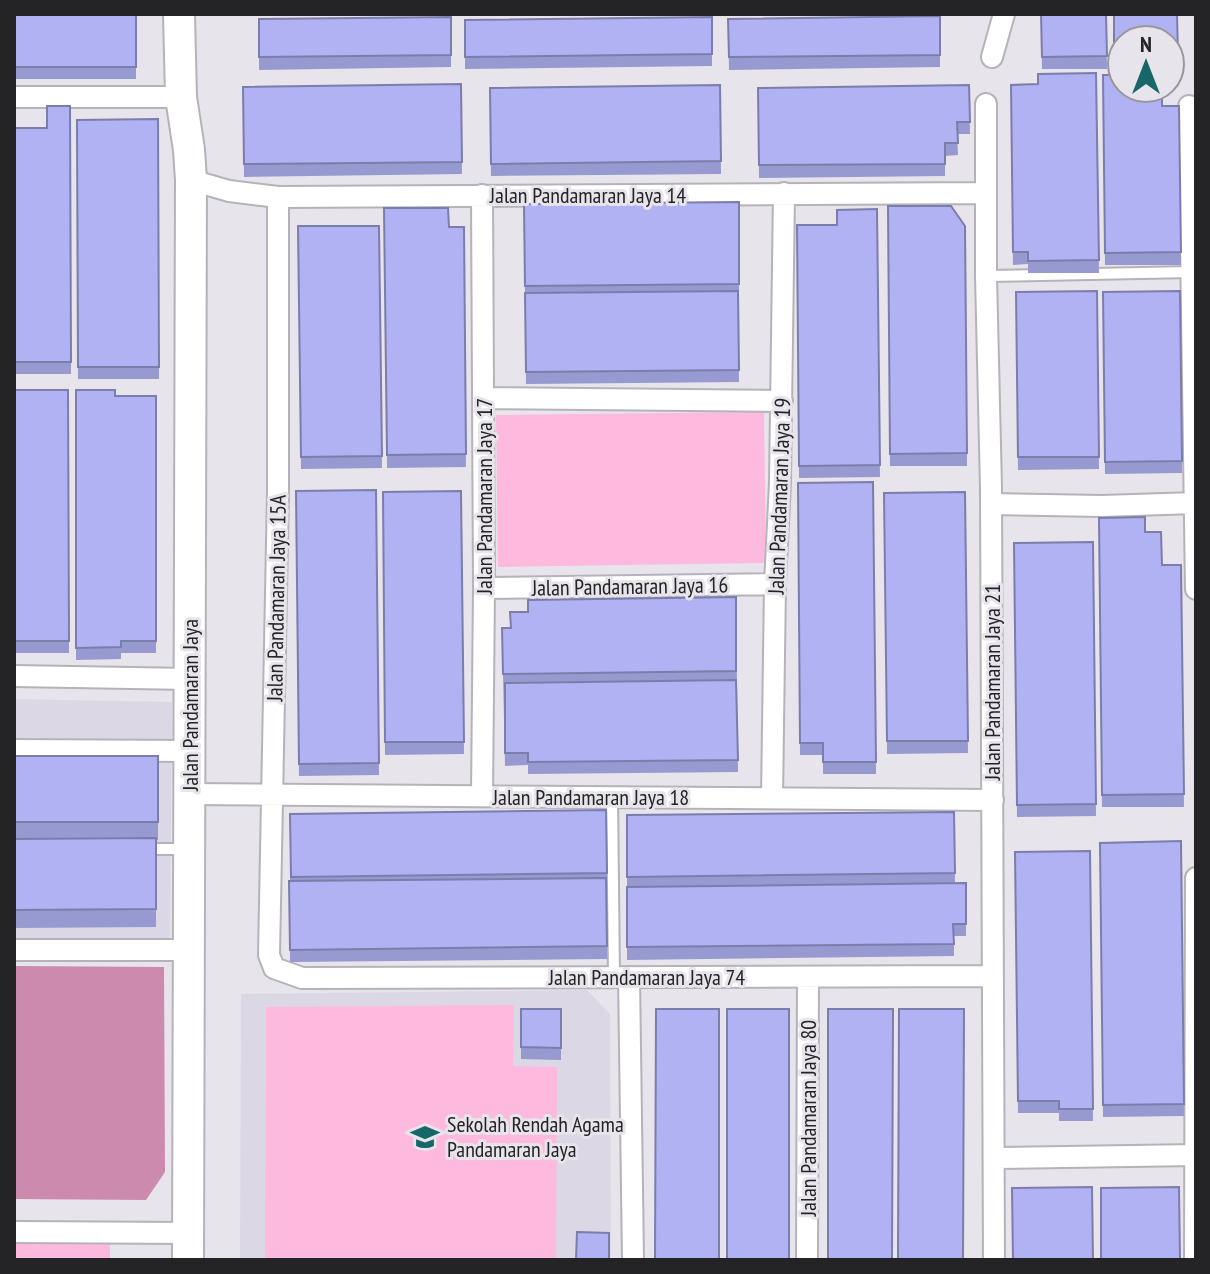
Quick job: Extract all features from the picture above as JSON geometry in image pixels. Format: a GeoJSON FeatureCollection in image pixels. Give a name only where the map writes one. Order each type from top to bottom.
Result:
{"type":"FeatureCollection","features":[{"type":"Feature","properties":{"kind":"main road","name":"Jalan Pandamaran Jaya"},"geometry":{"type":"LineString","coordinates":[[179,14],[181,97],[190,165],[188,1247]]}},
{"type":"Feature","properties":{"kind":"street"},"geometry":{"type":"LineString","coordinates":[[992,57],[1004,14]]}},
{"type":"Feature","properties":{"kind":"street"},"geometry":{"type":"LineString","coordinates":[[14,97],[181,97]]}},
{"type":"Feature","properties":{"kind":"street","name":"Jalan Pandamaran Jaya 21"},"geometry":{"type":"LineString","coordinates":[[986,104],[994,1260]]}},
{"type":"Feature","properties":{"kind":"street"},"geometry":{"type":"LineString","coordinates":[[1189,106],[1196,589]]}},
{"type":"Feature","properties":{"kind":"street","name":"Jalan Pandamaran Jaya 14"},"geometry":{"type":"LineString","coordinates":[[190,165],[229,191],[278,197],[986,193]]}},
{"type":"Feature","properties":{"kind":"street","name":"Jalan Pandamaran Jaya 19"},"geometry":{"type":"LineString","coordinates":[[772,798],[784,193]]}},
{"type":"Feature","properties":{"kind":"street","name":"Jalan Pandamaran Jaya 17"},"geometry":{"type":"LineString","coordinates":[[482,195],[482,796]]}},
{"type":"Feature","properties":{"kind":"street","name":"Jalan Pandamaran Jaya 15A"},"geometry":{"type":"LineString","coordinates":[[278,197],[278,491],[269,955],[274,968],[302,978]]}},
{"type":"Feature","properties":{"kind":"street"},"geometry":{"type":"LineString","coordinates":[[484,398],[782,401]]}},
{"type":"Feature","properties":{"kind":"street"},"geometry":{"type":"LineString","coordinates":[[991,504],[1102,506],[1195,503]]}},
{"type":"Feature","properties":{"kind":"street","name":"Jalan Pandamaran Jaya 16"},"geometry":{"type":"LineString","coordinates":[[484,588],[775,584]]}},
{"type":"Feature","properties":{"kind":"street"},"geometry":{"type":"LineString","coordinates":[[14,676],[190,679]]}},
{"type":"Feature","properties":{"kind":"street"},"geometry":{"type":"LineString","coordinates":[[14,750],[190,751]]}},
{"type":"Feature","properties":{"kind":"street","name":"Jalan Pandamaran Jaya 18"},"geometry":{"type":"LineString","coordinates":[[190,794],[993,800]]}},
{"type":"Feature","properties":{"kind":"street"},"geometry":{"type":"LineString","coordinates":[[1195,1260],[1196,878]]}},
{"type":"Feature","properties":{"kind":"street"},"geometry":{"type":"LineString","coordinates":[[14,950],[189,950]]}},
{"type":"Feature","properties":{"kind":"street","name":"Jalan Pandamaran Jaya 74"},"geometry":{"type":"LineString","coordinates":[[302,978],[993,976]]}},
{"type":"Feature","properties":{"kind":"street"},"geometry":{"type":"LineString","coordinates":[[622,977],[633,1260]]}},
{"type":"Feature","properties":{"kind":"street","name":"Jalan Pandamaran Jaya 80"},"geometry":{"type":"LineString","coordinates":[[807,1260],[808,977]]}},
{"type":"Feature","properties":{"kind":"street"},"geometry":{"type":"LineString","coordinates":[[994,1158],[1195,1155]]}},
{"type":"Feature","properties":{"kind":"street"},"geometry":{"type":"LineString","coordinates":[[14,1232],[188,1247]]}},
{"type":"Feature","properties":{"kind":"lane"},"geometry":{"type":"LineString","coordinates":[[986,276],[1192,272]]}},
{"type":"Feature","properties":{"kind":"lane"},"geometry":{"type":"LineString","coordinates":[[612,797],[622,977]]}},
{"type":"Feature","properties":{"kind":"lane"},"geometry":{"type":"LineString","coordinates":[[126,849],[190,849]]}},
{"type":"Feature","properties":{"kind":"shaded area"},"geometry":{"type":"Polygon","coordinates":[[[764,412],[766,563],[498,567],[496,415],[764,412]]]}},
{"type":"Feature","properties":{"kind":"shaded area"},"geometry":{"type":"Polygon","coordinates":[[[14,699],[172,702],[170,939],[14,939],[14,699]]]}},
{"type":"Feature","properties":{"kind":"shaded area"},"geometry":{"type":"Polygon","coordinates":[[[14,966],[164,967],[165,1172],[146,1200],[14,1199],[14,966]]]}},
{"type":"Feature","properties":{"kind":"shaded area","name":"Sekolah Rendah Agama Pandamaran Jaya"},"geometry":{"type":"Polygon","coordinates":[[[587,990],[610,1014],[611,1260],[240,1260],[241,994],[587,990]]]}},
{"type":"Feature","properties":{"kind":"shaded area","name":"Sekolah Rendah Agama Pandamaran Jaya"},"geometry":{"type":"Polygon","coordinates":[[[514,1005],[513,1066],[557,1067],[556,1260],[265,1260],[266,1007],[514,1005]]]}},
{"type":"Feature","properties":{"kind":"shaded area"},"geometry":{"type":"Polygon","coordinates":[[[14,1241],[110,1241],[110,1260],[14,1260],[14,1241]]]}},
{"type":"Feature","properties":{"kind":"building"},"geometry":{"type":"Polygon","coordinates":[[[14,14],[136,14],[136,67],[14,67],[14,14]]]}},
{"type":"Feature","properties":{"kind":"building"},"geometry":{"type":"Polygon","coordinates":[[[1041,14],[1106,14],[1106,56],[1042,57],[1041,14]]]}},
{"type":"Feature","properties":{"kind":"building"},"geometry":{"type":"Polygon","coordinates":[[[1114,14],[1177,14],[1177,24],[1114,24],[1114,14]]]}},
{"type":"Feature","properties":{"kind":"building"},"geometry":{"type":"Polygon","coordinates":[[[940,16],[940,55],[729,57],[728,19],[940,16]]]}},
{"type":"Feature","properties":{"kind":"building"},"geometry":{"type":"Polygon","coordinates":[[[451,17],[451,55],[259,57],[259,19],[451,17]]]}},
{"type":"Feature","properties":{"kind":"building"},"geometry":{"type":"Polygon","coordinates":[[[712,17],[712,54],[465,57],[465,20],[712,17]]]}},
{"type":"Feature","properties":{"kind":"building"},"geometry":{"type":"Polygon","coordinates":[[[1096,73],[1099,260],[1028,261],[1028,252],[1013,252],[1011,85],[1038,84],[1038,74],[1096,73]]]}},
{"type":"Feature","properties":{"kind":"building"},"geometry":{"type":"Polygon","coordinates":[[[1103,75],[1106,75],[1106,104],[1179,106],[1181,252],[1105,253],[1103,75]]]}},
{"type":"Feature","properties":{"kind":"building"},"geometry":{"type":"Polygon","coordinates":[[[461,84],[462,162],[244,164],[243,87],[461,84]]]}},
{"type":"Feature","properties":{"kind":"building"},"geometry":{"type":"Polygon","coordinates":[[[720,85],[721,161],[491,164],[490,88],[720,85]]]}},
{"type":"Feature","properties":{"kind":"building"},"geometry":{"type":"Polygon","coordinates":[[[969,85],[970,122],[957,122],[958,143],[945,143],[945,164],[759,165],[758,88],[969,85]]]}},
{"type":"Feature","properties":{"kind":"building"},"geometry":{"type":"Polygon","coordinates":[[[47,106],[70,106],[71,362],[14,362],[14,128],[47,128],[47,106]]]}},
{"type":"Feature","properties":{"kind":"building"},"geometry":{"type":"Polygon","coordinates":[[[158,119],[159,367],[78,367],[77,120],[158,119]]]}},
{"type":"Feature","properties":{"kind":"building"},"geometry":{"type":"Polygon","coordinates":[[[739,202],[739,284],[525,286],[524,204],[739,202]]]}},
{"type":"Feature","properties":{"kind":"building"},"geometry":{"type":"Polygon","coordinates":[[[888,206],[951,206],[965,226],[967,453],[890,454],[888,206]]]}},
{"type":"Feature","properties":{"kind":"building"},"geometry":{"type":"Polygon","coordinates":[[[384,208],[448,208],[449,227],[464,227],[466,454],[387,455],[384,208]]]}},
{"type":"Feature","properties":{"kind":"building"},"geometry":{"type":"Polygon","coordinates":[[[877,209],[880,465],[799,466],[797,225],[837,225],[837,210],[877,209]]]}},
{"type":"Feature","properties":{"kind":"building"},"geometry":{"type":"Polygon","coordinates":[[[298,226],[379,226],[382,456],[301,457],[298,226]]]}},
{"type":"Feature","properties":{"kind":"building"},"geometry":{"type":"Polygon","coordinates":[[[738,291],[739,370],[526,372],[525,293],[738,291]]]}},
{"type":"Feature","properties":{"kind":"building"},"geometry":{"type":"Polygon","coordinates":[[[1097,291],[1099,457],[1018,457],[1016,292],[1097,291]]]}},
{"type":"Feature","properties":{"kind":"building"},"geometry":{"type":"Polygon","coordinates":[[[1180,291],[1182,461],[1105,462],[1103,292],[1180,291]]]}},
{"type":"Feature","properties":{"kind":"building"},"geometry":{"type":"Polygon","coordinates":[[[14,390],[68,390],[69,641],[14,641],[14,390]]]}},
{"type":"Feature","properties":{"kind":"building"},"geometry":{"type":"Polygon","coordinates":[[[76,390],[115,390],[115,396],[156,396],[156,641],[121,641],[121,647],[76,648],[76,390]]]}},
{"type":"Feature","properties":{"kind":"building"},"geometry":{"type":"Polygon","coordinates":[[[873,482],[876,762],[823,762],[823,743],[800,743],[798,483],[873,482]]]}},
{"type":"Feature","properties":{"kind":"building"},"geometry":{"type":"Polygon","coordinates":[[[376,490],[379,763],[299,764],[296,491],[376,490]]]}},
{"type":"Feature","properties":{"kind":"building"},"geometry":{"type":"Polygon","coordinates":[[[461,491],[464,742],[385,742],[383,492],[461,491]]]}},
{"type":"Feature","properties":{"kind":"building"},"geometry":{"type":"Polygon","coordinates":[[[965,492],[968,741],[887,741],[884,493],[965,492]]]}},
{"type":"Feature","properties":{"kind":"building"},"geometry":{"type":"Polygon","coordinates":[[[1145,517],[1145,532],[1161,532],[1162,565],[1181,565],[1184,794],[1102,795],[1099,518],[1145,517]]]}},
{"type":"Feature","properties":{"kind":"building"},"geometry":{"type":"Polygon","coordinates":[[[1093,542],[1096,804],[1017,805],[1014,543],[1093,542]]]}},
{"type":"Feature","properties":{"kind":"building"},"geometry":{"type":"Polygon","coordinates":[[[736,597],[736,671],[503,674],[502,628],[511,628],[510,612],[528,612],[528,600],[736,597]]]}},
{"type":"Feature","properties":{"kind":"building"},"geometry":{"type":"Polygon","coordinates":[[[736,680],[738,760],[528,762],[528,753],[505,753],[505,683],[736,680]]]}},
{"type":"Feature","properties":{"kind":"building"},"geometry":{"type":"Polygon","coordinates":[[[14,756],[158,756],[158,822],[14,822],[14,756]]]}},
{"type":"Feature","properties":{"kind":"building"},"geometry":{"type":"Polygon","coordinates":[[[606,810],[607,873],[291,877],[290,814],[606,810]]]}},
{"type":"Feature","properties":{"kind":"building"},"geometry":{"type":"Polygon","coordinates":[[[954,812],[955,873],[627,877],[627,815],[954,812]]]}},
{"type":"Feature","properties":{"kind":"building"},"geometry":{"type":"Polygon","coordinates":[[[156,838],[156,909],[14,910],[14,839],[156,838]]]}},
{"type":"Feature","properties":{"kind":"building"},"geometry":{"type":"Polygon","coordinates":[[[1181,841],[1184,1104],[1103,1105],[1100,843],[1181,841]]]}},
{"type":"Feature","properties":{"kind":"building"},"geometry":{"type":"Polygon","coordinates":[[[1090,851],[1093,1109],[1059,1109],[1059,1101],[1018,1101],[1015,852],[1090,851]]]}},
{"type":"Feature","properties":{"kind":"building"},"geometry":{"type":"Polygon","coordinates":[[[606,878],[607,946],[290,950],[289,881],[606,878]]]}},
{"type":"Feature","properties":{"kind":"building"},"geometry":{"type":"Polygon","coordinates":[[[966,883],[966,924],[953,924],[954,944],[627,947],[627,887],[966,883]]]}},
{"type":"Feature","properties":{"kind":"building"},"geometry":{"type":"Polygon","coordinates":[[[521,1009],[561,1009],[561,1048],[521,1047],[521,1009]]]}},
{"type":"Feature","properties":{"kind":"building"},"geometry":{"type":"Polygon","coordinates":[[[656,1009],[719,1009],[719,1260],[655,1260],[656,1009]]]}},
{"type":"Feature","properties":{"kind":"building"},"geometry":{"type":"Polygon","coordinates":[[[727,1009],[789,1009],[789,1260],[727,1260],[727,1009]]]}},
{"type":"Feature","properties":{"kind":"building"},"geometry":{"type":"Polygon","coordinates":[[[828,1009],[893,1009],[892,1260],[828,1260],[828,1009]]]}},
{"type":"Feature","properties":{"kind":"building"},"geometry":{"type":"Polygon","coordinates":[[[899,1009],[964,1009],[963,1260],[898,1260],[899,1009]]]}},
{"type":"Feature","properties":{"kind":"building"},"geometry":{"type":"Polygon","coordinates":[[[1092,1187],[1093,1260],[1013,1260],[1012,1188],[1092,1187]]]}},
{"type":"Feature","properties":{"kind":"building"},"geometry":{"type":"Polygon","coordinates":[[[1179,1187],[1180,1260],[1101,1260],[1101,1188],[1179,1187]]]}},
{"type":"Feature","properties":{"kind":"building"},"geometry":{"type":"Polygon","coordinates":[[[577,1232],[609,1233],[609,1260],[576,1260],[577,1232]]]}},
{"type":"Feature","properties":{"kind":"place","name":"Sekolah Rendah Agama Pandamaran Jaya"},"geometry":{"type":"Point","coordinates":[425,1137]}}]}
